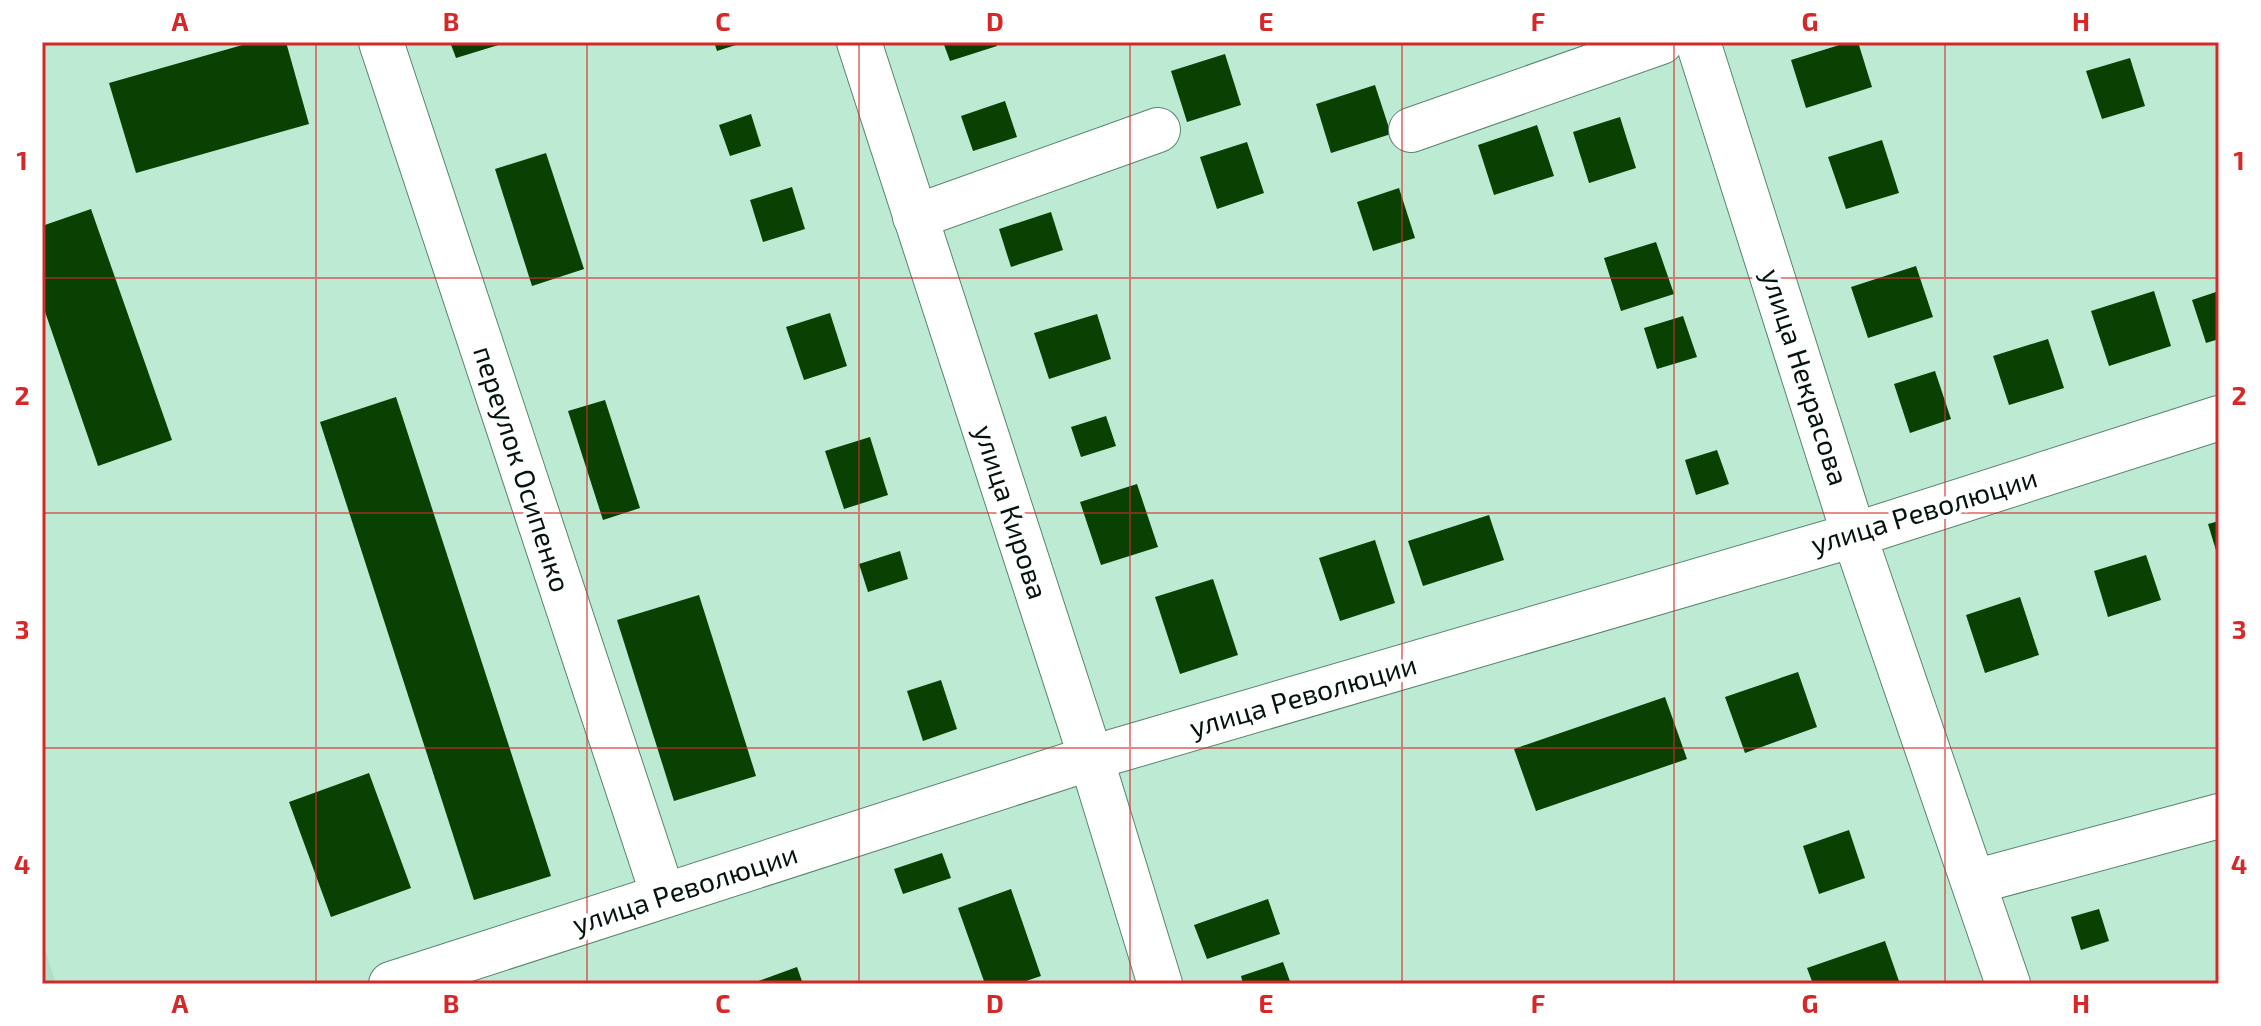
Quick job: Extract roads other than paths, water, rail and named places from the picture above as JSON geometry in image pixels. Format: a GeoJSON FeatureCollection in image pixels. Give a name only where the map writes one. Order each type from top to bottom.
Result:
{"type":"FeatureCollection","features":[{"type":"Feature","properties":{"kind":"street","name":"переулок Осипенко"},"geometry":{"type":"LineString","coordinates":[[381,42],[663,895]]}},
{"type":"Feature","properties":{"kind":"street","name":"улица Кирова"},"geometry":{"type":"LineString","coordinates":[[859,42],[1091,758],[1160,984]]}},
{"type":"Feature","properties":{"kind":"street"},"geometry":{"type":"LineString","coordinates":[[1411,130],[1661,42]]}},
{"type":"Feature","properties":{"kind":"street","name":"улица Некрасова"},"geometry":{"type":"LineString","coordinates":[[1698,42],[1854,535],[2008,984]]}},
{"type":"Feature","properties":{"kind":"street"},"geometry":{"type":"LineString","coordinates":[[915,217],[1158,130]]}},
{"type":"Feature","properties":{"kind":"street","name":"улица Революции"},"geometry":{"type":"LineString","coordinates":[[399,983],[1091,758],[1854,535],[2219,418]]}},
{"type":"Feature","properties":{"kind":"street"},"geometry":{"type":"LineString","coordinates":[[1974,882],[2219,816]]}}]}
